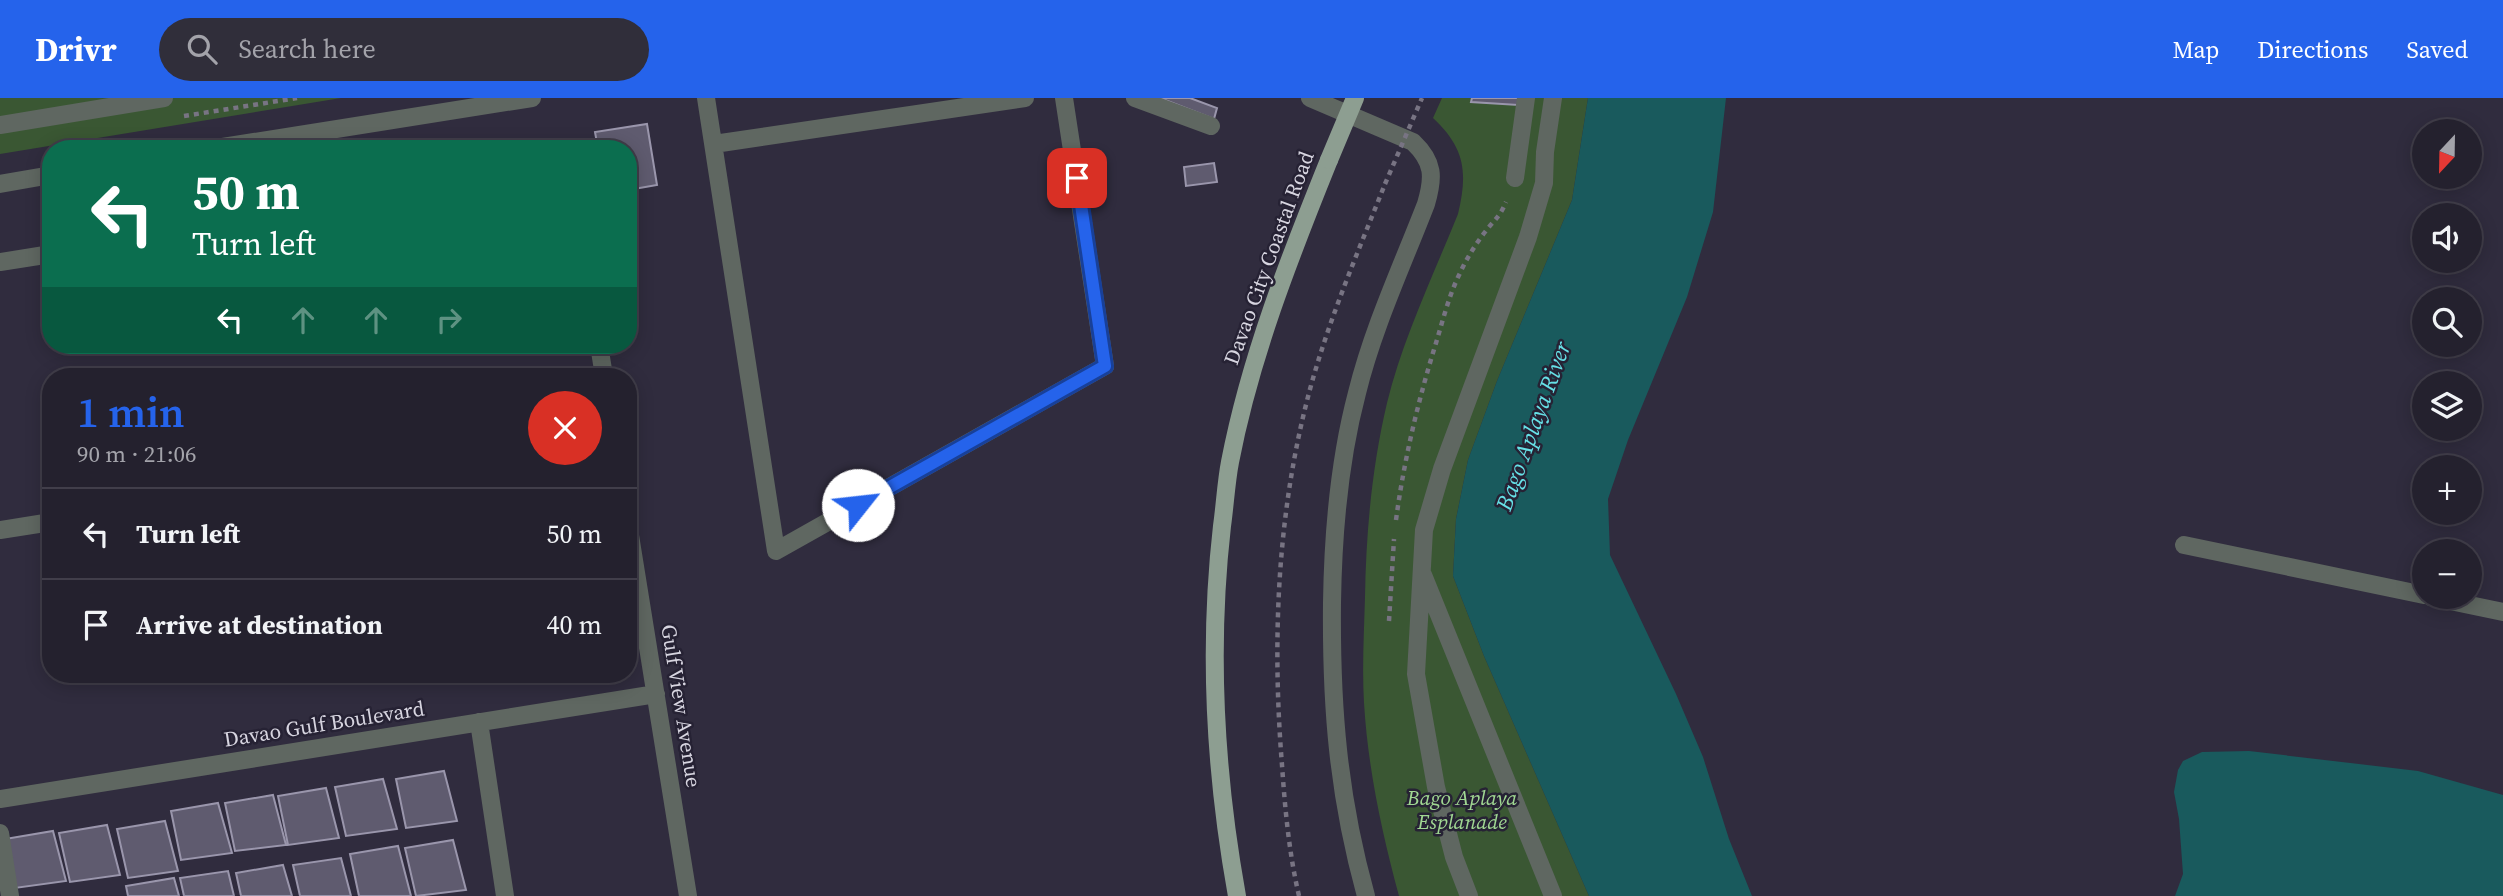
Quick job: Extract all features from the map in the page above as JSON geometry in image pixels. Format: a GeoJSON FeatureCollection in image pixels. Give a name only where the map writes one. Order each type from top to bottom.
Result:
{"type":"FeatureCollection","features":[{"type":"Feature","properties":{"kind":"main road","name":"Davao City Coastal Road"},"geometry":{"type":"LineString","coordinates":[[1237,896],[1225,828],[1214,699],[1217,570],[1229,464],[1250,374],[1288,259],[1355,98]]}},
{"type":"Feature","properties":{"kind":"street"},"geometry":{"type":"LineString","coordinates":[[0,125],[164,98]]}},
{"type":"Feature","properties":{"kind":"street"},"geometry":{"type":"LineString","coordinates":[[267,140],[532,98]]}},
{"type":"Feature","properties":{"kind":"street"},"geometry":{"type":"LineString","coordinates":[[706,98],[776,551],[1105,366],[1064,98]]}},
{"type":"Feature","properties":{"kind":"street"},"geometry":{"type":"LineString","coordinates":[[714,144],[1025,98]]}},
{"type":"Feature","properties":{"kind":"street"},"geometry":{"type":"LineString","coordinates":[[1135,98],[1211,126]]}},
{"type":"Feature","properties":{"kind":"street"},"geometry":{"type":"LineString","coordinates":[[1310,98],[1413,142],[1424,152],[1431,169],[1431,186],[1426,204],[1368,354],[1356,393],[1337,497],[1333,566],[1332,706],[1340,777],[1366,896]]}},
{"type":"Feature","properties":{"kind":"street"},"geometry":{"type":"LineString","coordinates":[[1515,178],[1526,98]]}},
{"type":"Feature","properties":{"kind":"street"},"geometry":{"type":"LineString","coordinates":[[1469,896],[1454,857],[1436,787],[1416,674],[1424,530],[1442,469],[1528,237],[1544,183],[1545,152],[1553,98]]}},
{"type":"Feature","properties":{"kind":"street"},"geometry":{"type":"LineString","coordinates":[[0,184],[42,177]]}},
{"type":"Feature","properties":{"kind":"street"},"geometry":{"type":"LineString","coordinates":[[0,262],[42,255]]}},
{"type":"Feature","properties":{"kind":"street"},"geometry":{"type":"LineString","coordinates":[[0,530],[42,523]]}},
{"type":"Feature","properties":{"kind":"street"},"geometry":{"type":"LineString","coordinates":[[2184,545],[2412,592]]}},
{"type":"Feature","properties":{"kind":"street"},"geometry":{"type":"LineString","coordinates":[[1420,570],[1553,896]]}},
{"type":"Feature","properties":{"kind":"street","name":"Gulf View Avenue"},"geometry":{"type":"LineString","coordinates":[[637,578],[688,896]]}},
{"type":"Feature","properties":{"kind":"street"},"geometry":{"type":"LineString","coordinates":[[2482,608],[2503,612]]}},
{"type":"Feature","properties":{"kind":"street","name":"Davao Gulf Boulevard"},"geometry":{"type":"LineString","coordinates":[[0,799],[656,694]]}},
{"type":"Feature","properties":{"kind":"street"},"geometry":{"type":"LineString","coordinates":[[479,722],[505,896]]}},
{"type":"Feature","properties":{"kind":"street"},"geometry":{"type":"LineString","coordinates":[[0,833],[10,896]]}},
{"type":"Feature","properties":{"kind":"path"},"geometry":{"type":"LineString","coordinates":[[1299,896],[1286,822],[1276,699],[1279,576],[1290,476],[1309,391],[1346,281],[1422,98]]}},
{"type":"Feature","properties":{"kind":"green space"},"geometry":{"type":"Polygon","coordinates":[[[0,98],[341,98],[85,140],[42,140],[42,147],[0,154],[0,98]]]}},
{"type":"Feature","properties":{"kind":"green space","name":"Bago Aplaya Esplanade"},"geometry":{"type":"Polygon","coordinates":[[[1442,98],[1588,98],[1572,200],[1497,381],[1468,460],[1456,519],[1453,576],[1484,656],[1589,896],[1399,896],[1377,801],[1363,690],[1368,524],[1377,451],[1387,403],[1401,355],[1458,214],[1461,199],[1463,173],[1458,150],[1433,118],[1442,98]]]}},
{"type":"Feature","properties":{"kind":"water","name":"Bago Aplaya River"},"geometry":{"type":"Polygon","coordinates":[[[1588,98],[1726,98],[1713,212],[1687,297],[1628,440],[1608,499],[1610,555],[1703,757],[1729,839],[1752,896],[1589,896],[1484,656],[1453,576],[1456,519],[1468,460],[1497,381],[1572,200],[1588,98]]]}},
{"type":"Feature","properties":{"kind":"water"},"geometry":{"type":"Polygon","coordinates":[[[2249,751],[2418,771],[2503,795],[2503,896],[2175,896],[2183,874],[2174,792],[2178,770],[2183,761],[2202,752],[2249,751]]]}},
{"type":"Feature","properties":{"kind":"building"},"geometry":{"type":"Polygon","coordinates":[[[1160,98],[1190,98],[1217,108],[1214,119],[1160,98]]]}},
{"type":"Feature","properties":{"kind":"building"},"geometry":{"type":"Polygon","coordinates":[[[1472,98],[1518,98],[1518,105],[1471,102],[1472,98]]]}},
{"type":"Feature","properties":{"kind":"building"},"geometry":{"type":"Polygon","coordinates":[[[647,124],[657,185],[637,188],[637,140],[596,140],[595,132],[647,124]]]}},
{"type":"Feature","properties":{"kind":"building"},"geometry":{"type":"Polygon","coordinates":[[[1214,163],[1217,182],[1186,186],[1184,167],[1214,163]]]}},
{"type":"Feature","properties":{"kind":"building"},"geometry":{"type":"Polygon","coordinates":[[[444,771],[457,821],[406,828],[396,779],[444,771]]]}},
{"type":"Feature","properties":{"kind":"building"},"geometry":{"type":"Polygon","coordinates":[[[383,779],[397,829],[346,836],[335,787],[383,779]]]}},
{"type":"Feature","properties":{"kind":"building"},"geometry":{"type":"Polygon","coordinates":[[[326,788],[339,838],[288,845],[278,796],[326,788]]]}},
{"type":"Feature","properties":{"kind":"building"},"geometry":{"type":"Polygon","coordinates":[[[273,795],[286,845],[235,851],[225,803],[273,795]]]}},
{"type":"Feature","properties":{"kind":"building"},"geometry":{"type":"Polygon","coordinates":[[[218,803],[232,853],[181,860],[171,811],[218,803]]]}},
{"type":"Feature","properties":{"kind":"building"},"geometry":{"type":"Polygon","coordinates":[[[165,821],[178,871],[128,878],[117,829],[165,821]]]}},
{"type":"Feature","properties":{"kind":"building"},"geometry":{"type":"Polygon","coordinates":[[[107,825],[120,875],[70,882],[59,833],[107,825]]]}},
{"type":"Feature","properties":{"kind":"building"},"geometry":{"type":"Polygon","coordinates":[[[53,831],[66,881],[15,888],[5,839],[53,831]]]}},
{"type":"Feature","properties":{"kind":"building"},"geometry":{"type":"Polygon","coordinates":[[[453,840],[466,890],[416,896],[405,848],[453,840]]]}},
{"type":"Feature","properties":{"kind":"building"},"geometry":{"type":"Polygon","coordinates":[[[398,846],[411,896],[359,896],[350,854],[398,846]]]}},
{"type":"Feature","properties":{"kind":"building"},"geometry":{"type":"Polygon","coordinates":[[[341,858],[351,896],[300,896],[293,865],[341,858]]]}},
{"type":"Feature","properties":{"kind":"building"},"geometry":{"type":"Polygon","coordinates":[[[283,865],[292,896],[241,896],[236,873],[283,865]]]}},
{"type":"Feature","properties":{"kind":"building"},"geometry":{"type":"Polygon","coordinates":[[[228,871],[234,896],[184,896],[180,878],[228,871]]]}},
{"type":"Feature","properties":{"kind":"building"},"geometry":{"type":"Polygon","coordinates":[[[174,878],[179,896],[128,896],[126,886],[174,878]]]}},
{"type":"Feature","properties":{"kind":"route"},"geometry":{"type":"LineString","coordinates":[[858,505],[1105,366],[1077,178]]}}]}
